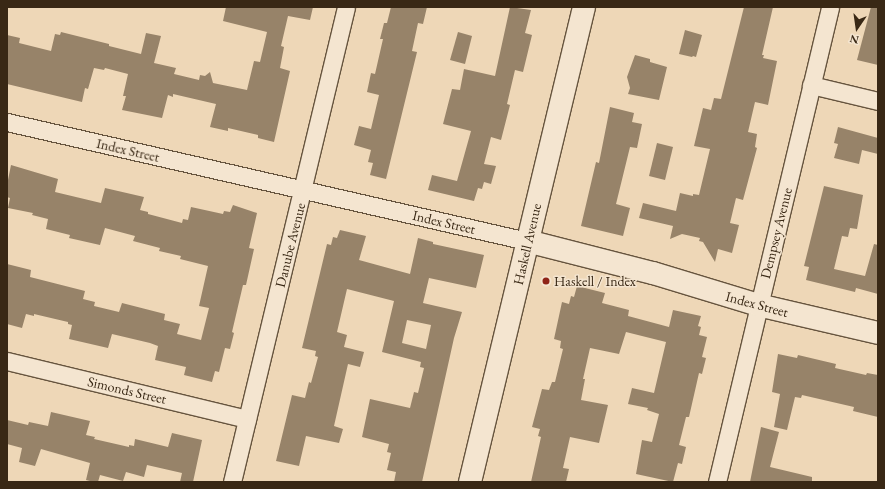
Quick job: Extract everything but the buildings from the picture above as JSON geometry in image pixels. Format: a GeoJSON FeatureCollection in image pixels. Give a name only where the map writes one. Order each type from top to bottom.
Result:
{"type":"FeatureCollection","features":[{"type":"Feature","properties":{"kind":"main road","name":"Haskell Avenue"},"geometry":{"type":"LineString","coordinates":[[470,482],[584,7]]}},
{"type":"Feature","properties":{"kind":"main road","name":"Index Street"},"geometry":{"type":"LineString","coordinates":[[527,241],[653,273],[758,305],[878,334]]}},
{"type":"Feature","properties":{"kind":"street","name":"Danube Avenue"},"geometry":{"type":"LineString","coordinates":[[232,482],[346,7]]}},
{"type":"Feature","properties":{"kind":"street","name":"Dempsey Avenue"},"geometry":{"type":"LineString","coordinates":[[717,482],[830,7]]}},
{"type":"Feature","properties":{"kind":"street"},"geometry":{"type":"LineString","coordinates":[[811,85],[878,101]]}},
{"type":"Feature","properties":{"kind":"street","name":"Index Street"},"geometry":{"type":"LineString","coordinates":[[7,122],[303,191],[527,241]]}},
{"type":"Feature","properties":{"kind":"street","name":"Simonds Street"},"geometry":{"type":"LineString","coordinates":[[7,361],[247,419]]}},
{"type":"Feature","properties":{"kind":"place","name":"Haskell / Index"},"geometry":{"type":"Point","coordinates":[546,281]}}]}
